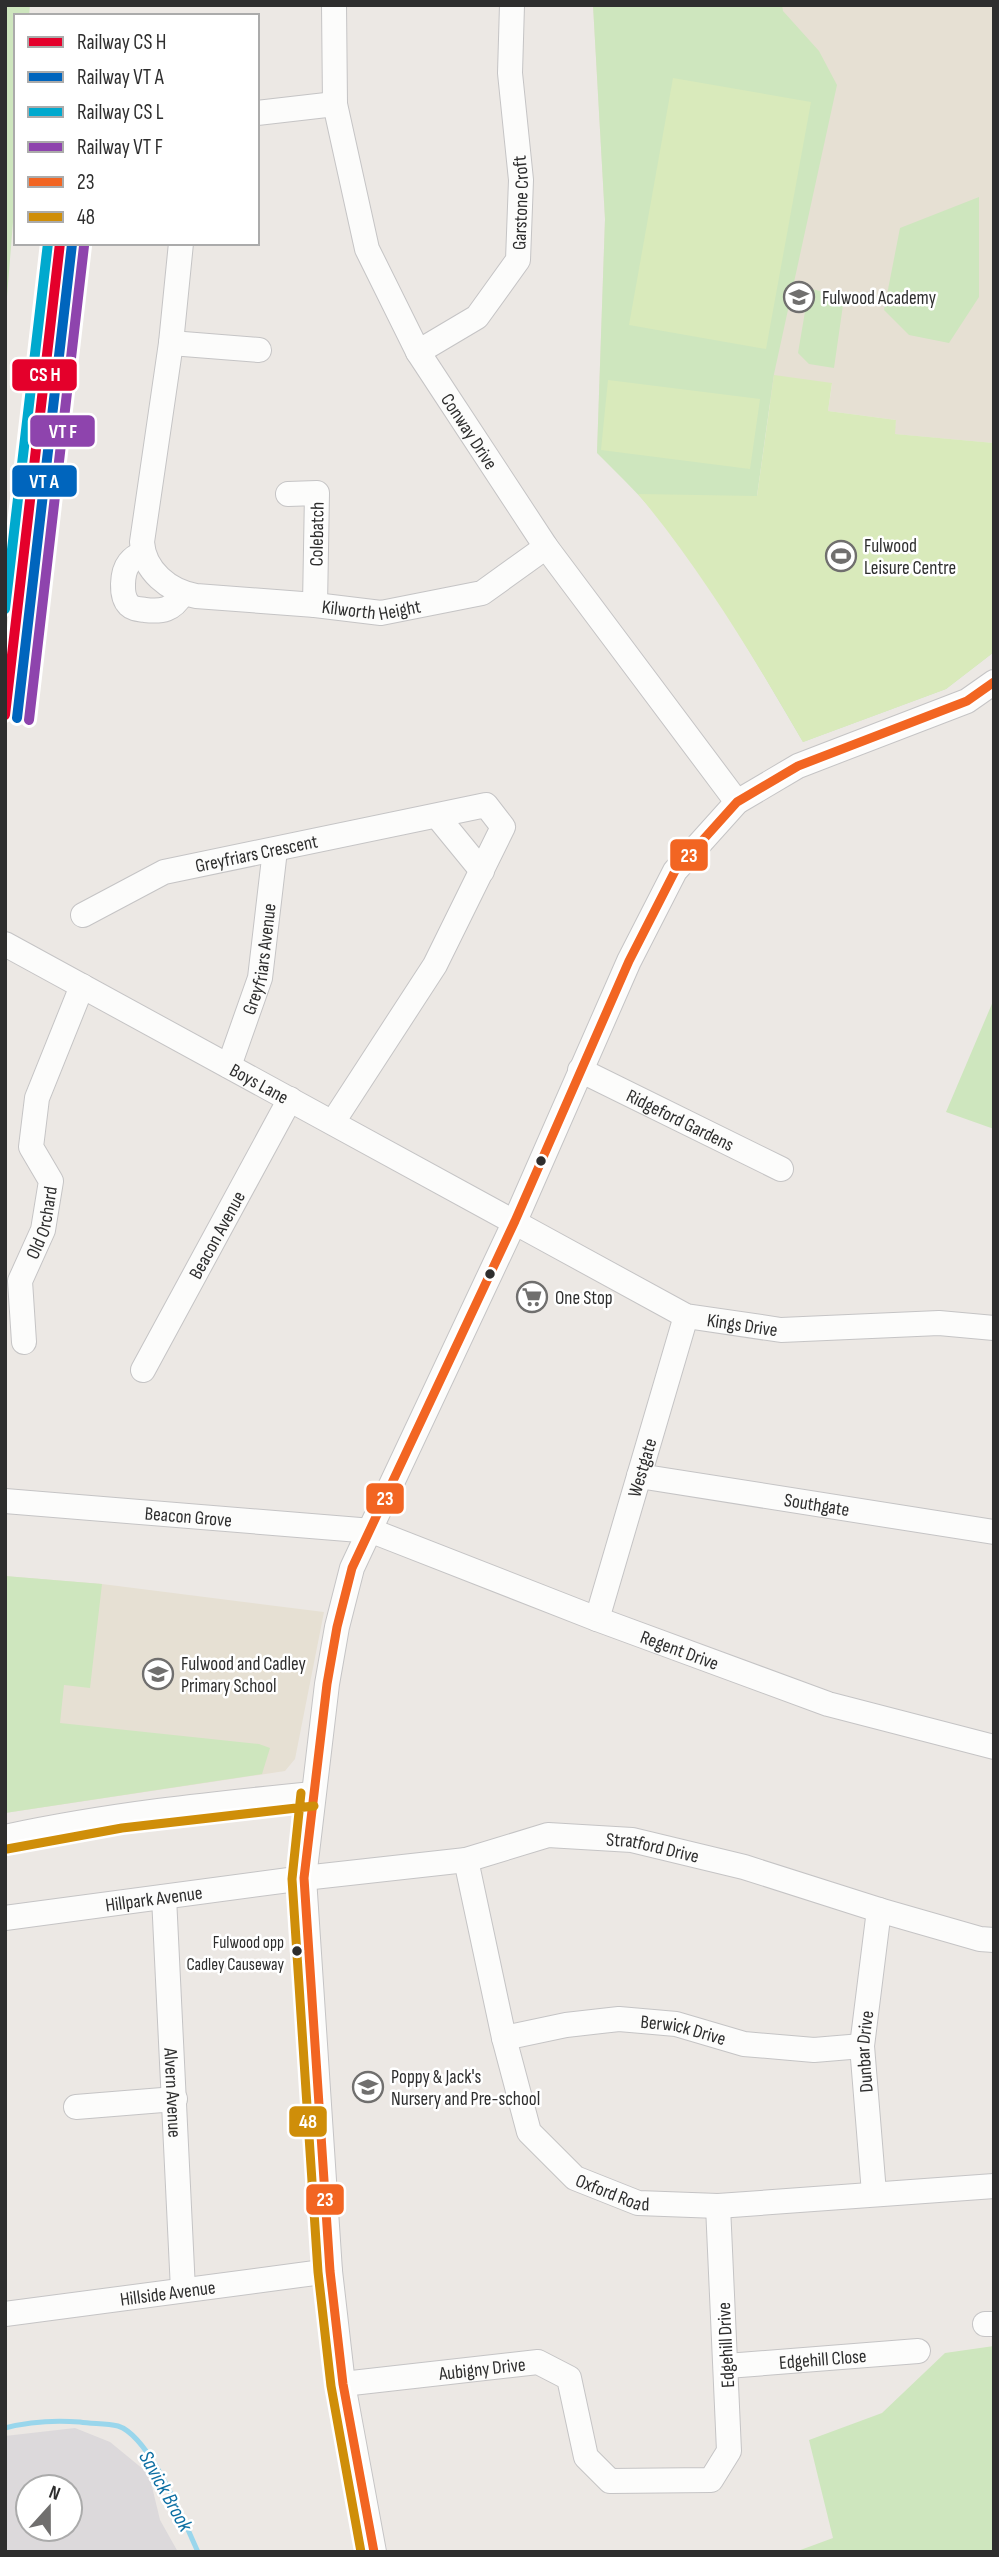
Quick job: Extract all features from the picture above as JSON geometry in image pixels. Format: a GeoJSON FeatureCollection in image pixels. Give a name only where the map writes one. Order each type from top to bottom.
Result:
{"type":"FeatureCollection","features":[{"type":"Feature","properties":{"kind":"street","name":"Conway Drive"},"geometry":{"type":"LineString","coordinates":[[334,5],[335,104],[367,249],[418,352],[546,547],[737,802]]}},
{"type":"Feature","properties":{"kind":"street","name":"Garstone Croft"},"geometry":{"type":"LineString","coordinates":[[418,352],[477,317],[519,260],[521,180],[510,73],[512,5]]}},
{"type":"Feature","properties":{"kind":"street"},"geometry":{"type":"LineString","coordinates":[[259,113],[335,104]]}},
{"type":"Feature","properties":{"kind":"street"},"geometry":{"type":"LineString","coordinates":[[143,553],[130,561],[125,570],[123,593],[127,603],[135,609],[159,611],[172,607],[182,594],[159,578],[146,562],[142,542],[171,343],[181,245]]}},
{"type":"Feature","properties":{"kind":"street"},"geometry":{"type":"LineString","coordinates":[[171,343],[260,350]]}},
{"type":"Feature","properties":{"kind":"street","name":"Colebatch"},"geometry":{"type":"LineString","coordinates":[[288,494],[317,493],[315,605]]}},
{"type":"Feature","properties":{"kind":"street","name":"Kilworth Height"},"geometry":{"type":"LineString","coordinates":[[182,594],[382,613],[482,593],[546,547]]}},
{"type":"Feature","properties":{"kind":"street"},"geometry":{"type":"LineString","coordinates":[[374,2552],[343,2384],[330,2271],[304,1878],[337,1627],[352,1568],[372,1531],[515,1221],[629,961],[675,871],[737,802],[798,766],[967,701],[994,682]]}},
{"type":"Feature","properties":{"kind":"street","name":"Greyfriars Crescent"},"geometry":{"type":"LineString","coordinates":[[83,915],[164,872],[486,805],[503,827],[482,871],[435,965],[333,1122]]}},
{"type":"Feature","properties":{"kind":"street"},"geometry":{"type":"LineString","coordinates":[[437,816],[482,871]]}},
{"type":"Feature","properties":{"kind":"street","name":"Greyfriars Avenue"},"geometry":{"type":"LineString","coordinates":[[229,1066],[260,978],[275,850]]}},
{"type":"Feature","properties":{"kind":"street","name":"Boys Lane"},"geometry":{"type":"LineString","coordinates":[[8,946],[515,1221]]}},
{"type":"Feature","properties":{"kind":"street","name":"Old Orchard"},"geometry":{"type":"LineString","coordinates":[[24,1342],[20,1281],[43,1230],[51,1181],[31,1147],[37,1097],[82,986]]}},
{"type":"Feature","properties":{"kind":"street","name":"Ridgeford Gardens"},"geometry":{"type":"LineString","coordinates":[[580,1070],[781,1169]]}},
{"type":"Feature","properties":{"kind":"street","name":"Beacon Avenue"},"geometry":{"type":"LineString","coordinates":[[143,1370],[290,1099]]}},
{"type":"Feature","properties":{"kind":"street","name":"Kings Drive"},"geometry":{"type":"LineString","coordinates":[[515,1221],[686,1316],[781,1330],[939,1323],[994,1328]]}},
{"type":"Feature","properties":{"kind":"street","name":"Westgate"},"geometry":{"type":"LineString","coordinates":[[597,1619],[686,1316]]}},
{"type":"Feature","properties":{"kind":"street","name":"Southgate"},"geometry":{"type":"LineString","coordinates":[[639,1476],[994,1532]]}},
{"type":"Feature","properties":{"kind":"street","name":"Beacon Grove"},"geometry":{"type":"LineString","coordinates":[[5,1501],[372,1531]]}},
{"type":"Feature","properties":{"kind":"street","name":"Regent Drive"},"geometry":{"type":"LineString","coordinates":[[372,1531],[597,1619],[828,1704],[994,1747]]}},
{"type":"Feature","properties":{"kind":"street"},"geometry":{"type":"LineString","coordinates":[[5,1837],[62,1825],[197,1805],[313,1794]]}},
{"type":"Feature","properties":{"kind":"street","name":"Stratford Drive"},"geometry":{"type":"LineString","coordinates":[[304,1878],[466,1860],[548,1835],[632,1840],[744,1867],[879,1910],[980,1939],[994,1940]]}},
{"type":"Feature","properties":{"kind":"street","name":"Oxford Road"},"geometry":{"type":"LineString","coordinates":[[466,1860],[504,2038],[529,2132],[575,2178],[638,2203],[718,2206],[994,2186]]}},
{"type":"Feature","properties":{"kind":"street","name":"Hillpark Avenue"},"geometry":{"type":"LineString","coordinates":[[5,1918],[304,1878]]}},
{"type":"Feature","properties":{"kind":"street","name":"Alvern Avenue"},"geometry":{"type":"LineString","coordinates":[[164,1897],[183,2290]]}},
{"type":"Feature","properties":{"kind":"street","name":"Dunbar Drive"},"geometry":{"type":"LineString","coordinates":[[874,2193],[862,2046],[879,1910]]}},
{"type":"Feature","properties":{"kind":"street","name":"Berwick Drive"},"geometry":{"type":"LineString","coordinates":[[504,2038],[566,2025],[619,2019],[676,2024],[744,2044],[814,2050],[862,2046]]}},
{"type":"Feature","properties":{"kind":"street"},"geometry":{"type":"LineString","coordinates":[[76,2107],[175,2099]]}},
{"type":"Feature","properties":{"kind":"street","name":"Edgehill Drive"},"geometry":{"type":"LineString","coordinates":[[711,2480],[729,2451],[718,2206]]}},
{"type":"Feature","properties":{"kind":"street","name":"Hillside Avenue"},"geometry":{"type":"LineString","coordinates":[[5,2314],[330,2271]]}},
{"type":"Feature","properties":{"kind":"street","name":"Edgehill Close"},"geometry":{"type":"LineString","coordinates":[[727,2366],[918,2351]]}},
{"type":"Feature","properties":{"kind":"street","name":"Aubigny Drive"},"geometry":{"type":"LineString","coordinates":[[343,2384],[538,2362],[569,2378],[586,2457],[610,2481],[711,2480]]}},
{"type":"Feature","properties":{"kind":"shaded area","name":"Fulwood Academy"},"geometry":{"type":"Polygon","coordinates":[[[593,5],[994,5],[994,443],[894,434],[896,420],[828,411],[832,384],[597,453],[605,219],[593,5]]]}},
{"type":"Feature","properties":{"kind":"shaded area","name":"Fulwood and Cadley Primary School"},"geometry":{"type":"Polygon","coordinates":[[[5,1576],[102,1584],[324,1612],[295,1759],[285,1771],[5,1813],[5,1576]]]}},
{"type":"Feature","properties":{"kind":"shaded area"},"geometry":{"type":"Polygon","coordinates":[[[75,2428],[110,2442],[149,2474],[160,2520],[178,2552],[5,2552],[5,2436],[75,2428]]]}},
{"type":"Feature","properties":{"kind":"green space"},"geometry":{"type":"Polygon","coordinates":[[[5,5],[30,5],[29,14],[14,14],[14,210],[5,321],[5,5]]]}},
{"type":"Feature","properties":{"kind":"green space"},"geometry":{"type":"Polygon","coordinates":[[[593,5],[782,5],[783,11],[819,51],[837,85],[774,374],[757,496],[701,496],[994,652],[946,689],[803,742],[743,640],[677,541],[639,495],[597,453],[605,219],[593,5]]]}},
{"type":"Feature","properties":{"kind":"green space"},"geometry":{"type":"Polygon","coordinates":[[[673,78],[811,102],[766,349],[629,325],[673,78]]]}},
{"type":"Feature","properties":{"kind":"green space"},"geometry":{"type":"Polygon","coordinates":[[[979,197],[979,297],[949,343],[909,335],[884,310],[900,228],[979,197]]]}},
{"type":"Feature","properties":{"kind":"green space"},"geometry":{"type":"Polygon","coordinates":[[[809,288],[844,298],[834,368],[809,364],[798,353],[809,288]]]}},
{"type":"Feature","properties":{"kind":"green space","name":"Fulwood Leisure Centre"},"geometry":{"type":"Polygon","coordinates":[[[774,375],[832,383],[828,411],[896,420],[895,434],[994,443],[994,652],[946,689],[803,742],[746,646],[705,584],[638,494],[757,496],[774,375]]]}},
{"type":"Feature","properties":{"kind":"green space"},"geometry":{"type":"Polygon","coordinates":[[[608,380],[760,399],[750,469],[601,450],[608,380]]]}},
{"type":"Feature","properties":{"kind":"green space"},"geometry":{"type":"Polygon","coordinates":[[[994,999],[994,1129],[946,1112],[994,999]]]}},
{"type":"Feature","properties":{"kind":"green space"},"geometry":{"type":"Polygon","coordinates":[[[5,1576],[102,1584],[90,1688],[64,1685],[60,1723],[259,1744],[270,1748],[262,1774],[5,1813],[5,1576]]]}},
{"type":"Feature","properties":{"kind":"green space"},"geometry":{"type":"Polygon","coordinates":[[[994,2346],[994,2552],[795,2552],[833,2538],[809,2440],[882,2413],[945,2353],[994,2346]]]}},
{"type":"Feature","properties":{"kind":"waterway","name":"Savick Brook"},"geometry":{"type":"LineString","coordinates":[[5,2428],[33,2422],[70,2421],[113,2425],[130,2433],[154,2462],[198,2552]]}},
{"type":"Feature","properties":{"kind":"transit line"},"geometry":{"type":"LineString","coordinates":[[5,609],[48,245]]}},
{"type":"Feature","properties":{"kind":"transit line"},"geometry":{"type":"LineString","coordinates":[[5,715],[60,245]]}},
{"type":"Feature","properties":{"kind":"transit line"},"geometry":{"type":"LineString","coordinates":[[17,718],[72,245]]}},
{"type":"Feature","properties":{"kind":"transit line"},"geometry":{"type":"LineString","coordinates":[[29,720],[84,246]]}},
{"type":"Feature","properties":{"kind":"transit line","name":"23"},"geometry":{"type":"LineString","coordinates":[[374,2552],[343,2384],[330,2271],[304,1878],[327,1684],[337,1627],[352,1568],[515,1221],[629,961],[675,871],[737,802],[798,766],[967,701],[994,682]]}},
{"type":"Feature","properties":{"kind":"transit line","name":"48"},"geometry":{"type":"LineString","coordinates":[[301,1793],[292,1879],[318,2272],[331,2386],[361,2552]]}},
{"type":"Feature","properties":{"kind":"transit line","name":"48"},"geometry":{"type":"LineString","coordinates":[[7,1849],[122,1828],[314,1806]]}},
{"type":"Feature","properties":{"kind":"place","name":"Fulwood Academy"},"geometry":{"type":"Point","coordinates":[799,297]}},
{"type":"Feature","properties":{"kind":"place","name":"Fulwood Leisure Centre"},"geometry":{"type":"Point","coordinates":[841,556]}},
{"type":"Feature","properties":{"kind":"place","name":"One Stop"},"geometry":{"type":"Point","coordinates":[532,1297]}},
{"type":"Feature","properties":{"kind":"place","name":"Fulwood and Cadley Primary School"},"geometry":{"type":"Point","coordinates":[158,1674]}},
{"type":"Feature","properties":{"kind":"place","name":"Fulwood opp Cadley Causeway"},"geometry":{"type":"Point","coordinates":[297,1951]}},
{"type":"Feature","properties":{"kind":"place","name":"Poppy & Jack's Nursery and Pre-school"},"geometry":{"type":"Point","coordinates":[368,2087]}}]}
